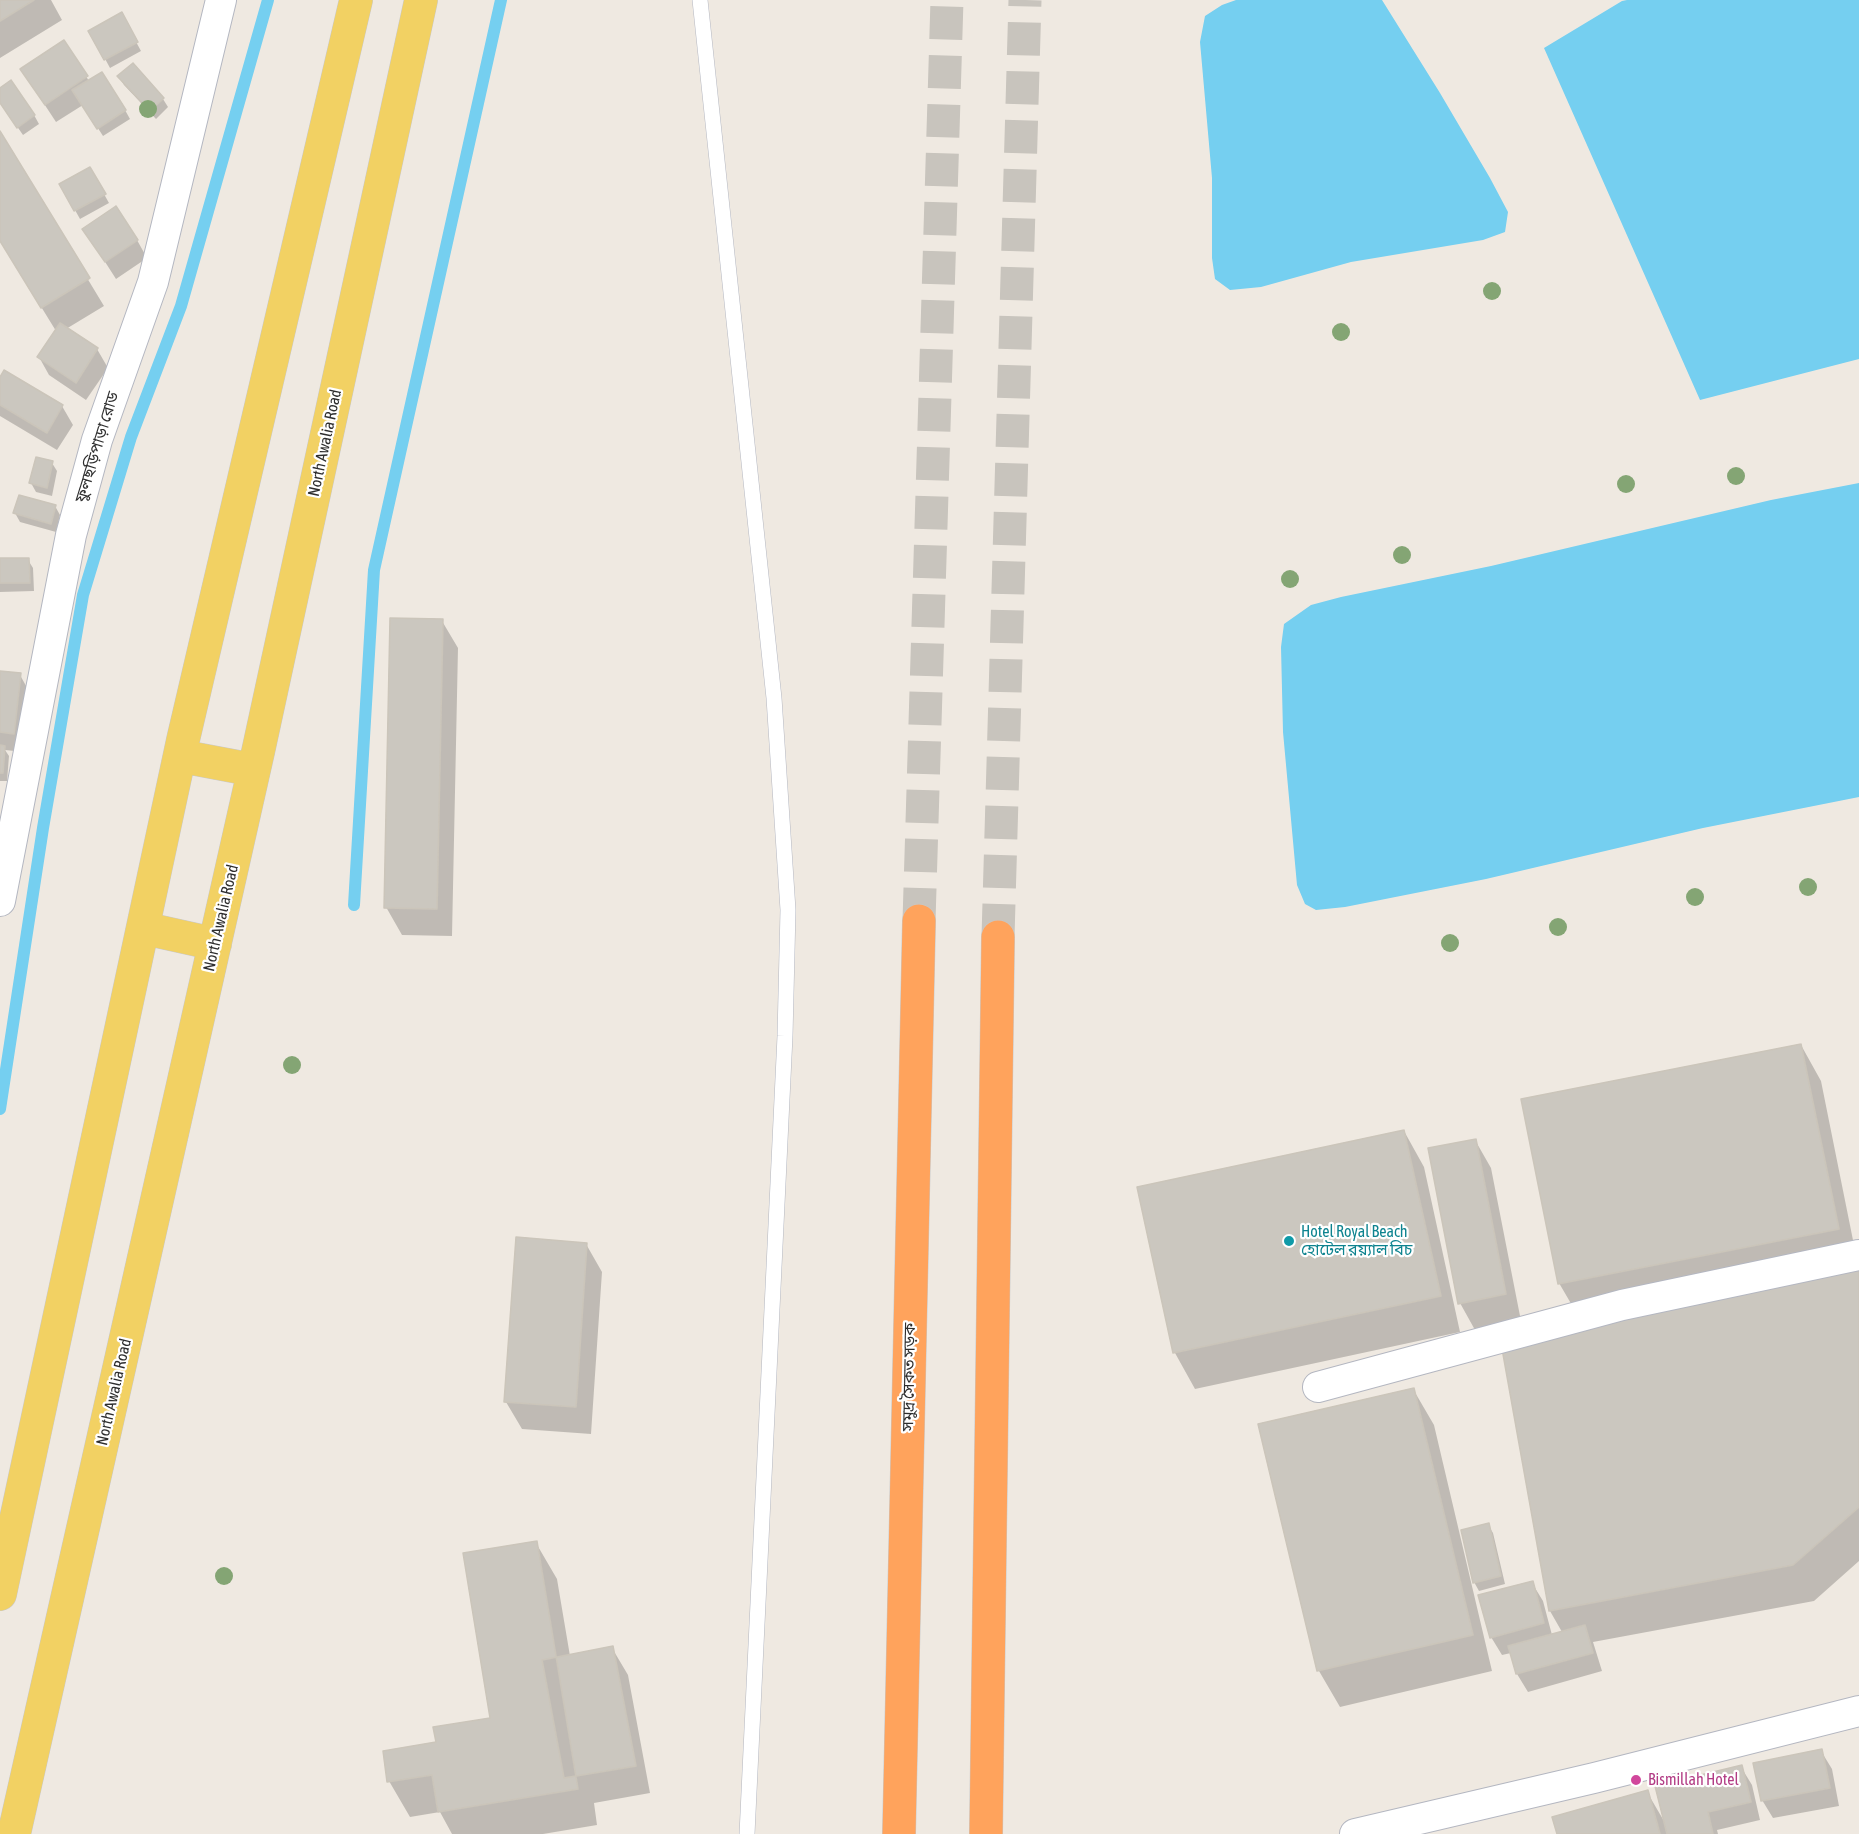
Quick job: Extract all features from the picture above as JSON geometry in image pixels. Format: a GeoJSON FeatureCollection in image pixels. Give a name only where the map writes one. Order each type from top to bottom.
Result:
{"type":"FeatureCollection","features":[{"type":"Feature","properties":{"kind":"highway","name":"সমুদ্র সৈকত সড়ক"},"geometry":{"type":"LineString","coordinates":[[899,1834],[919,921]]}},
{"type":"Feature","properties":{"kind":"highway"},"geometry":{"type":"LineString","coordinates":[[986,1834],[998,937]]}},
{"type":"Feature","properties":{"kind":"main road"},"geometry":{"type":"LineString","coordinates":[[0,1594],[180,756],[356,0]]}},
{"type":"Feature","properties":{"kind":"main road","name":"North Awalia Road"},"geometry":{"type":"LineString","coordinates":[[14,1834],[254,770],[421,0]]}},
{"type":"Feature","properties":{"kind":"main road"},"geometry":{"type":"LineString","coordinates":[[180,756],[254,770]]}},
{"type":"Feature","properties":{"kind":"main road"},"geometry":{"type":"LineString","coordinates":[[143,928],[215,944]]}},
{"type":"Feature","properties":{"kind":"street","name":"ফুলছড়িপাড়া রোড"},"geometry":{"type":"LineString","coordinates":[[0,901],[71,535],[97,440],[153,282],[220,0]]}},
{"type":"Feature","properties":{"kind":"street"},"geometry":{"type":"LineString","coordinates":[[1318,1387],[1622,1305],[1859,1256]]}},
{"type":"Feature","properties":{"kind":"street"},"geometry":{"type":"LineString","coordinates":[[1355,1834],[1594,1778],[1859,1711]]}},
{"type":"Feature","properties":{"kind":"lane"},"geometry":{"type":"LineString","coordinates":[[700,0],[774,698],[788,910],[785,1036],[747,1834]]}},
{"type":"Feature","properties":{"kind":"water"},"geometry":{"type":"Polygon","coordinates":[[[1236,0],[1382,0],[1490,178],[1508,212],[1505,232],[1483,240],[1351,262],[1261,287],[1230,290],[1215,279],[1212,258],[1212,178],[1200,42],[1205,16],[1222,5],[1236,0]]]}},
{"type":"Feature","properties":{"kind":"water"},"geometry":{"type":"Polygon","coordinates":[[[1627,0],[1859,0],[1859,359],[1700,400],[1544,48],[1627,0]]]}},
{"type":"Feature","properties":{"kind":"water"},"geometry":{"type":"Polygon","coordinates":[[[1859,483],[1859,797],[1703,828],[1486,879],[1345,907],[1316,910],[1305,904],[1297,885],[1283,732],[1281,647],[1284,624],[1311,605],[1341,597],[1491,566],[1771,500],[1859,483]]]}},
{"type":"Feature","properties":{"kind":"building"},"geometry":{"type":"Polygon","coordinates":[[[0,0],[34,0],[0,21],[0,0]]]}},
{"type":"Feature","properties":{"kind":"building"},"geometry":{"type":"Polygon","coordinates":[[[122,12],[138,42],[104,60],[88,31],[122,12]]]}},
{"type":"Feature","properties":{"kind":"building"},"geometry":{"type":"Polygon","coordinates":[[[64,40],[88,76],[45,105],[20,69],[64,40]]]}},
{"type":"Feature","properties":{"kind":"building"},"geometry":{"type":"Polygon","coordinates":[[[133,63],[164,98],[150,111],[117,76],[133,63]]]}},
{"type":"Feature","properties":{"kind":"building"},"geometry":{"type":"Polygon","coordinates":[[[102,72],[126,110],[97,129],[72,90],[102,72]]]}},
{"type":"Feature","properties":{"kind":"building"},"geometry":{"type":"Polygon","coordinates":[[[11,80],[35,115],[17,128],[0,103],[0,88],[11,80]]]}},
{"type":"Feature","properties":{"kind":"building"},"geometry":{"type":"Polygon","coordinates":[[[0,131],[90,278],[41,308],[0,241],[0,131]]]}},
{"type":"Feature","properties":{"kind":"building"},"geometry":{"type":"Polygon","coordinates":[[[90,167],[106,194],[74,211],[59,184],[90,167]]]}},
{"type":"Feature","properties":{"kind":"building"},"geometry":{"type":"Polygon","coordinates":[[[116,206],[138,240],[105,262],[82,229],[116,206]]]}},
{"type":"Feature","properties":{"kind":"building"},"geometry":{"type":"Polygon","coordinates":[[[60,323],[98,348],[76,383],[37,357],[60,323]]]}},
{"type":"Feature","properties":{"kind":"building"},"geometry":{"type":"Polygon","coordinates":[[[4,370],[63,405],[47,433],[0,405],[0,377],[4,370]]]}},
{"type":"Feature","properties":{"kind":"building"},"geometry":{"type":"Polygon","coordinates":[[[36,457],[53,461],[47,488],[29,483],[36,457]]]}},
{"type":"Feature","properties":{"kind":"building"},"geometry":{"type":"Polygon","coordinates":[[[19,495],[56,505],[51,524],[13,513],[19,495]]]}},
{"type":"Feature","properties":{"kind":"building"},"geometry":{"type":"Polygon","coordinates":[[[0,558],[29,558],[30,583],[0,583],[0,558]]]}},
{"type":"Feature","properties":{"kind":"building"},"geometry":{"type":"Polygon","coordinates":[[[390,618],[443,619],[437,909],[384,908],[390,618]]]}},
{"type":"Feature","properties":{"kind":"building"},"geometry":{"type":"Polygon","coordinates":[[[0,671],[21,673],[14,734],[0,732],[0,671]]]}},
{"type":"Feature","properties":{"kind":"building"},"geometry":{"type":"Polygon","coordinates":[[[0,745],[5,746],[3,773],[0,773],[0,745]]]}},
{"type":"Feature","properties":{"kind":"building"},"geometry":{"type":"Polygon","coordinates":[[[1801,1044],[1839,1229],[1558,1284],[1521,1099],[1801,1044]]]}},
{"type":"Feature","properties":{"kind":"building","name":"Hotel Royal Beach হোটেল রয়্যাল বিচ"},"geometry":{"type":"Polygon","coordinates":[[[1404,1130],[1441,1296],[1173,1353],[1137,1187],[1404,1130]]]}},
{"type":"Feature","properties":{"kind":"building"},"geometry":{"type":"Polygon","coordinates":[[[1476,1139],[1506,1294],[1458,1304],[1428,1148],[1476,1139]]]}},
{"type":"Feature","properties":{"kind":"building"},"geometry":{"type":"Polygon","coordinates":[[[516,1237],[587,1243],[576,1407],[504,1402],[516,1237]]]}},
{"type":"Feature","properties":{"kind":"building"},"geometry":{"type":"Polygon","coordinates":[[[1859,1269],[1859,1507],[1793,1565],[1549,1611],[1501,1343],[1859,1269]]]}},
{"type":"Feature","properties":{"kind":"building"},"geometry":{"type":"Polygon","coordinates":[[[1414,1388],[1473,1635],[1317,1671],[1258,1424],[1414,1388]]]}},
{"type":"Feature","properties":{"kind":"building"},"geometry":{"type":"Polygon","coordinates":[[[1489,1523],[1501,1576],[1473,1583],[1461,1530],[1489,1523]]]}},
{"type":"Feature","properties":{"kind":"building"},"geometry":{"type":"Polygon","coordinates":[[[537,1541],[578,1789],[438,1812],[432,1775],[387,1782],[383,1751],[436,1742],[433,1727],[490,1718],[463,1553],[537,1541]]]}},
{"type":"Feature","properties":{"kind":"building"},"geometry":{"type":"Polygon","coordinates":[[[1533,1581],[1544,1623],[1490,1638],[1478,1595],[1533,1581]]]}},
{"type":"Feature","properties":{"kind":"building"},"geometry":{"type":"Polygon","coordinates":[[[1585,1625],[1593,1653],[1516,1674],[1508,1646],[1585,1625]]]}},
{"type":"Feature","properties":{"kind":"building"},"geometry":{"type":"Polygon","coordinates":[[[613,1646],[636,1766],[564,1778],[542,1660],[613,1646]]]}},
{"type":"Feature","properties":{"kind":"building"},"geometry":{"type":"Polygon","coordinates":[[[1822,1749],[1830,1788],[1761,1801],[1753,1763],[1822,1749]]]}},
{"type":"Feature","properties":{"kind":"building"},"geometry":{"type":"Polygon","coordinates":[[[1742,1765],[1751,1802],[1708,1812],[1713,1834],[1667,1834],[1655,1786],[1742,1765]]]}},
{"type":"Feature","properties":{"kind":"building"},"geometry":{"type":"Polygon","coordinates":[[[1648,1790],[1660,1834],[1557,1834],[1552,1817],[1648,1790]]]}},
{"type":"Feature","properties":{"kind":"waterway"},"geometry":{"type":"LineString","coordinates":[[0,1109],[43,828],[83,595],[131,437],[181,306],[268,0]]}},
{"type":"Feature","properties":{"kind":"waterway"},"geometry":{"type":"LineString","coordinates":[[354,905],[374,570],[501,0]]}},
{"type":"Feature","properties":{"kind":"tunnel"},"geometry":{"type":"LineString","coordinates":[[919,921],[947,0]]}},
{"type":"Feature","properties":{"kind":"tunnel"},"geometry":{"type":"LineString","coordinates":[[998,937],[1025,0]]}},
{"type":"Feature","properties":{"kind":"place","name":"Hotel Royal Beach হোটেল রয়্যাল বিচ"},"geometry":{"type":"Point","coordinates":[1289,1241]}},
{"type":"Feature","properties":{"kind":"place","name":"Bismillah Hotel"},"geometry":{"type":"Point","coordinates":[1636,1780]}}]}
